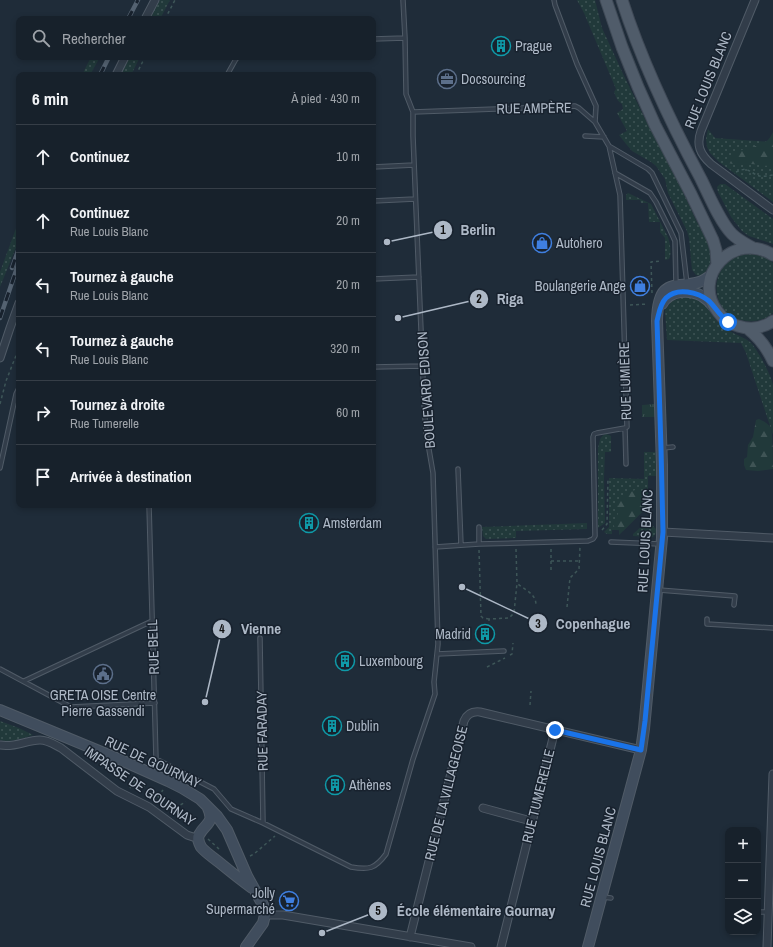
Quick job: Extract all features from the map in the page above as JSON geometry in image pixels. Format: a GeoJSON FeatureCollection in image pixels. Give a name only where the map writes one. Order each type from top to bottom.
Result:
{"type":"FeatureCollection","features":[{"type":"Feature","properties":{"kind":"main road"},"geometry":{"type":"LineString","coordinates":[[605,0],[622,47],[655,125],[713,240],[716,250],[715,269]]}},
{"type":"Feature","properties":{"kind":"main road"},"geometry":{"type":"LineString","coordinates":[[622,0],[633,34],[658,94],[715,207],[732,234],[753,248]]}},
{"type":"Feature","properties":{"kind":"main road"},"geometry":{"type":"LineString","coordinates":[[773,255],[765,250],[753,248],[739,249],[723,258],[715,269],[710,282],[711,299],[714,307],[728,322],[739,327],[747,328],[760,327],[773,321]]}},
{"type":"Feature","properties":{"kind":"main road"},"geometry":{"type":"LineString","coordinates":[[747,328],[765,346],[773,361]]}},
{"type":"Feature","properties":{"kind":"street"},"geometry":{"type":"LineString","coordinates":[[147,16],[155,0]]}},
{"type":"Feature","properties":{"kind":"street","name":"RUE LOUIS BLANC"},"geometry":{"type":"LineString","coordinates":[[755,0],[701,131],[699,141],[700,149],[707,160],[773,210]]}},
{"type":"Feature","properties":{"kind":"street"},"geometry":{"type":"LineString","coordinates":[[118,72],[124,60]]}},
{"type":"Feature","properties":{"kind":"street"},"geometry":{"type":"LineString","coordinates":[[678,289],[687,284],[702,281],[715,269]]}},
{"type":"Feature","properties":{"kind":"street","name":"RUE LOUIS BLANC"},"geometry":{"type":"LineString","coordinates":[[588,947],[606,897],[641,750],[645,721],[663,532],[657,321],[661,296],[666,289],[678,289]]}},
{"type":"Feature","properties":{"kind":"street"},"geometry":{"type":"LineString","coordinates":[[678,289],[696,294],[708,301],[714,307]]}},
{"type":"Feature","properties":{"kind":"street"},"geometry":{"type":"LineString","coordinates":[[0,358],[16,311]]}},
{"type":"Feature","properties":{"kind":"street"},"geometry":{"type":"LineString","coordinates":[[663,532],[773,538]]}},
{"type":"Feature","properties":{"kind":"street","name":"RUE DE GOURNAY"},"geometry":{"type":"LineString","coordinates":[[0,710],[121,760],[176,785],[195,796],[220,820],[226,830],[263,905],[265,914]]}},
{"type":"Feature","properties":{"kind":"street","name":"RUE DE LA VILLAGEOISE"},"geometry":{"type":"LineString","coordinates":[[410,937],[464,721],[467,715],[473,712],[480,712],[555,730]]}},
{"type":"Feature","properties":{"kind":"street","name":"RUE TUMERELLE"},"geometry":{"type":"LineString","coordinates":[[501,947],[555,730],[641,750]]}},
{"type":"Feature","properties":{"kind":"street","name":"IMPASSE DE GOURNAY"},"geometry":{"type":"LineString","coordinates":[[0,745],[12,746],[41,740],[51,743],[61,748],[117,791],[149,807],[187,835],[193,837],[200,835]]}},
{"type":"Feature","properties":{"kind":"street"},"geometry":{"type":"LineString","coordinates":[[767,947],[773,774]]}},
{"type":"Feature","properties":{"kind":"street"},"geometry":{"type":"LineString","coordinates":[[208,807],[211,819],[200,835],[199,842],[202,848],[254,889]]}},
{"type":"Feature","properties":{"kind":"street"},"geometry":{"type":"LineString","coordinates":[[483,808],[532,821]]}},
{"type":"Feature","properties":{"kind":"street"},"geometry":{"type":"LineString","coordinates":[[246,947],[263,923],[265,914],[283,915],[471,947]]}},
{"type":"Feature","properties":{"kind":"lane"},"geometry":{"type":"LineString","coordinates":[[403,0],[406,94],[413,112]]}},
{"type":"Feature","properties":{"kind":"lane"},"geometry":{"type":"LineString","coordinates":[[554,0],[577,64],[596,106],[595,122]]}},
{"type":"Feature","properties":{"kind":"lane"},"geometry":{"type":"LineString","coordinates":[[376,39],[405,38]]}},
{"type":"Feature","properties":{"kind":"lane"},"geometry":{"type":"LineString","coordinates":[[229,72],[235,60]]}},
{"type":"Feature","properties":{"kind":"lane","name":"RUE AMPÈRE"},"geometry":{"type":"LineString","coordinates":[[413,112],[575,106],[595,122],[609,146],[620,194]]}},
{"type":"Feature","properties":{"kind":"lane","name":"BOULEVARD EDISON"},"geometry":{"type":"LineString","coordinates":[[263,823],[351,867],[364,869],[375,866],[386,854],[413,759],[435,694],[434,682],[438,644],[433,473],[426,432],[412,136],[413,112]]}},
{"type":"Feature","properties":{"kind":"lane"},"geometry":{"type":"LineString","coordinates":[[585,136],[604,138]]}},
{"type":"Feature","properties":{"kind":"lane"},"geometry":{"type":"LineString","coordinates":[[609,146],[648,169],[652,173],[682,233],[687,284]]}},
{"type":"Feature","properties":{"kind":"lane"},"geometry":{"type":"LineString","coordinates":[[376,167],[414,165]]}},
{"type":"Feature","properties":{"kind":"lane"},"geometry":{"type":"LineString","coordinates":[[615,173],[650,193],[656,202],[675,241],[678,289]]}},
{"type":"Feature","properties":{"kind":"lane","name":"RUE LUMIÈRE"},"geometry":{"type":"LineString","coordinates":[[594,538],[593,437],[594,434],[597,433],[627,427],[620,194]]}},
{"type":"Feature","properties":{"kind":"lane"},"geometry":{"type":"LineString","coordinates":[[376,201],[415,199]]}},
{"type":"Feature","properties":{"kind":"lane"},"geometry":{"type":"LineString","coordinates":[[376,279],[419,277]]}},
{"type":"Feature","properties":{"kind":"lane"},"geometry":{"type":"LineString","coordinates":[[376,367],[423,366]]}},
{"type":"Feature","properties":{"kind":"lane"},"geometry":{"type":"LineString","coordinates":[[0,468],[16,394]]}},
{"type":"Feature","properties":{"kind":"lane"},"geometry":{"type":"LineString","coordinates":[[625,428],[626,464]]}},
{"type":"Feature","properties":{"kind":"lane"},"geometry":{"type":"LineString","coordinates":[[661,448],[673,447]]}},
{"type":"Feature","properties":{"kind":"lane"},"geometry":{"type":"LineString","coordinates":[[458,469],[461,545]]}},
{"type":"Feature","properties":{"kind":"lane","name":"RUE BELL"},"geometry":{"type":"LineString","coordinates":[[149,508],[156,760],[214,789],[231,809],[263,823]]}},
{"type":"Feature","properties":{"kind":"lane"},"geometry":{"type":"LineString","coordinates":[[479,527],[479,544]]}},
{"type":"Feature","properties":{"kind":"lane"},"geometry":{"type":"LineString","coordinates":[[435,547],[581,541],[594,538]]}},
{"type":"Feature","properties":{"kind":"lane"},"geometry":{"type":"LineString","coordinates":[[611,542],[662,544]]}},
{"type":"Feature","properties":{"kind":"lane"},"geometry":{"type":"LineString","coordinates":[[657,590],[735,596],[734,605]]}},
{"type":"Feature","properties":{"kind":"lane"},"geometry":{"type":"LineString","coordinates":[[707,619],[707,624],[773,628]]}},
{"type":"Feature","properties":{"kind":"lane"},"geometry":{"type":"LineString","coordinates":[[24,682],[152,621]]}},
{"type":"Feature","properties":{"kind":"lane","name":"RUE FARADAY"},"geometry":{"type":"LineString","coordinates":[[260,638],[263,823]]}},
{"type":"Feature","properties":{"kind":"lane"},"geometry":{"type":"LineString","coordinates":[[437,654],[504,651]]}},
{"type":"Feature","properties":{"kind":"lane"},"geometry":{"type":"LineString","coordinates":[[0,669],[71,707],[155,703]]}},
{"type":"Feature","properties":{"kind":"lane"},"geometry":{"type":"LineString","coordinates":[[761,912],[768,912]]}},
{"type":"Feature","properties":{"kind":"path"},"geometry":{"type":"LineString","coordinates":[[167,16],[175,0]]}},
{"type":"Feature","properties":{"kind":"path"},"geometry":{"type":"LineString","coordinates":[[138,72],[144,60]]}},
{"type":"Feature","properties":{"kind":"path"},"geometry":{"type":"LineString","coordinates":[[731,179],[736,172],[746,169],[761,177],[773,175]]}},
{"type":"Feature","properties":{"kind":"path"},"geometry":{"type":"LineString","coordinates":[[652,296],[651,262],[660,262]]}},
{"type":"Feature","properties":{"kind":"path"},"geometry":{"type":"LineString","coordinates":[[629,305],[652,304]]}},
{"type":"Feature","properties":{"kind":"path"},"geometry":{"type":"LineString","coordinates":[[0,404],[6,381],[16,356]]}},
{"type":"Feature","properties":{"kind":"path"},"geometry":{"type":"LineString","coordinates":[[594,538],[607,524],[608,478]]}},
{"type":"Feature","properties":{"kind":"path"},"geometry":{"type":"LineString","coordinates":[[567,607],[570,578],[579,570],[581,541]]}},
{"type":"Feature","properties":{"kind":"path"},"geometry":{"type":"LineString","coordinates":[[550,542],[552,573]]}},
{"type":"Feature","properties":{"kind":"path"},"geometry":{"type":"LineString","coordinates":[[479,544],[481,616],[489,619],[510,618],[514,613],[517,583],[516,543]]}},
{"type":"Feature","properties":{"kind":"path"},"geometry":{"type":"LineString","coordinates":[[551,561],[579,561]]}},
{"type":"Feature","properties":{"kind":"path"},"geometry":{"type":"LineString","coordinates":[[517,583],[531,593],[536,601],[536,605]]}},
{"type":"Feature","properties":{"kind":"path"},"geometry":{"type":"LineString","coordinates":[[530,705],[531,691]]}},
{"type":"Feature","properties":{"kind":"path"},"geometry":{"type":"LineString","coordinates":[[124,795],[136,780],[176,810]]}},
{"type":"Feature","properties":{"kind":"path"},"geometry":{"type":"LineString","coordinates":[[149,807],[165,786]]}},
{"type":"Feature","properties":{"kind":"path"},"geometry":{"type":"LineString","coordinates":[[168,821],[180,805],[185,803],[188,799]]}},
{"type":"Feature","properties":{"kind":"path"},"geometry":{"type":"LineString","coordinates":[[247,858],[281,832]]}},
{"type":"Feature","properties":{"kind":"path"},"geometry":{"type":"LineString","coordinates":[[200,835],[222,851]]}},
{"type":"Feature","properties":{"kind":"green space"},"geometry":{"type":"Polygon","coordinates":[[[160,0],[170,0],[162,16],[152,16],[160,0]]]}},
{"type":"Feature","properties":{"kind":"green space"},"geometry":{"type":"Polygon","coordinates":[[[577,0],[595,0],[602,28],[624,76],[650,129],[659,140],[708,243],[711,252],[711,259],[708,269],[700,276],[696,275],[692,270],[687,231],[668,193],[665,179],[656,166],[632,151],[619,135],[627,131],[617,113],[623,109],[622,104],[616,97],[614,92],[616,89],[577,0]]]}},
{"type":"Feature","properties":{"kind":"green space"},"geometry":{"type":"Polygon","coordinates":[[[90,60],[98,60],[92,72],[84,72],[90,60]]]}},
{"type":"Feature","properties":{"kind":"green space"},"geometry":{"type":"Polygon","coordinates":[[[128,60],[138,60],[132,72],[122,72],[128,60]]]}},
{"type":"Feature","properties":{"kind":"green space"},"geometry":{"type":"Polygon","coordinates":[[[708,129],[715,138],[773,142],[773,202],[719,162],[710,153],[707,147],[706,139],[708,129]]]}},
{"type":"Feature","properties":{"kind":"green space"},"geometry":{"type":"Polygon","coordinates":[[[773,132],[773,164],[765,166],[754,164],[732,164],[726,162],[733,154],[766,141],[770,138],[773,132]]]}},
{"type":"Feature","properties":{"kind":"green space"},"geometry":{"type":"Polygon","coordinates":[[[720,184],[725,184],[773,219],[773,244],[749,236],[742,231],[731,217],[718,192],[717,187],[720,184]]]}},
{"type":"Feature","properties":{"kind":"green space"},"geometry":{"type":"Polygon","coordinates":[[[628,193],[651,204],[668,237],[671,251],[669,259],[665,260],[665,238],[660,232],[660,222],[649,222],[648,203],[641,203],[640,200],[626,200],[626,195],[628,193]]]}},
{"type":"Feature","properties":{"kind":"green space"},"geometry":{"type":"Polygon","coordinates":[[[16,228],[16,247],[0,287],[0,272],[16,228]]]}},
{"type":"Feature","properties":{"kind":"green space"},"geometry":{"type":"Polygon","coordinates":[[[747,254],[761,256],[773,263],[773,313],[767,317],[754,321],[747,321],[734,317],[724,310],[718,299],[717,288],[719,276],[724,266],[734,258],[747,254]]]}},
{"type":"Feature","properties":{"kind":"green space"},"geometry":{"type":"Polygon","coordinates":[[[684,297],[693,298],[704,303],[721,325],[753,345],[767,369],[773,385],[773,435],[746,353],[741,343],[667,340],[665,310],[672,301],[684,297]]]}},
{"type":"Feature","properties":{"kind":"green space"},"geometry":{"type":"Polygon","coordinates":[[[655,404],[656,417],[642,417],[642,405],[655,404]]]}},
{"type":"Feature","properties":{"kind":"green space"},"geometry":{"type":"Polygon","coordinates":[[[759,419],[767,423],[771,428],[773,442],[773,469],[758,471],[746,470],[744,459],[747,457],[748,445],[753,437],[756,420],[759,419]]]}},
{"type":"Feature","properties":{"kind":"green space"},"geometry":{"type":"Polygon","coordinates":[[[606,434],[611,436],[611,452],[605,452],[605,523],[598,528],[598,448],[601,438],[606,434]]]}},
{"type":"Feature","properties":{"kind":"green space"},"geometry":{"type":"Polygon","coordinates":[[[644,452],[657,452],[657,476],[648,476],[648,506],[619,535],[619,530],[612,530],[612,534],[607,534],[604,532],[609,527],[609,478],[644,479],[644,452]]]}},
{"type":"Feature","properties":{"kind":"green space"},"geometry":{"type":"Polygon","coordinates":[[[635,490],[643,491],[648,494],[648,506],[623,531],[617,530],[613,523],[619,510],[617,505],[618,502],[624,495],[635,490]]]}},
{"type":"Feature","properties":{"kind":"green space"},"geometry":{"type":"Polygon","coordinates":[[[587,523],[587,529],[516,531],[516,538],[486,539],[483,536],[482,527],[587,523]]]}},
{"type":"Feature","properties":{"kind":"green space"},"geometry":{"type":"Polygon","coordinates":[[[642,526],[653,526],[656,529],[656,533],[653,537],[633,536],[633,534],[642,526]]]}},
{"type":"Feature","properties":{"kind":"green space"},"geometry":{"type":"Polygon","coordinates":[[[0,721],[33,735],[13,741],[0,740],[0,721]]]}},
{"type":"Feature","properties":{"kind":"railway"},"geometry":{"type":"LineString","coordinates":[[130,16],[138,0]]}},
{"type":"Feature","properties":{"kind":"railway"},"geometry":{"type":"LineString","coordinates":[[102,72],[108,60]]}},
{"type":"Feature","properties":{"kind":"railway"},"geometry":{"type":"LineString","coordinates":[[12,268],[16,257]]}},
{"type":"Feature","properties":{"kind":"railway"},"geometry":{"type":"LineString","coordinates":[[0,318],[16,271]]}},
{"type":"Feature","properties":{"kind":"place","name":"Prague"},"geometry":{"type":"Point","coordinates":[501,46]}},
{"type":"Feature","properties":{"kind":"place","name":"Docsourcing"},"geometry":{"type":"Point","coordinates":[447,79]}},
{"type":"Feature","properties":{"kind":"place","name":"Berlin"},"geometry":{"type":"Point","coordinates":[387,242]}},
{"type":"Feature","properties":{"kind":"place","name":"Autohero"},"geometry":{"type":"Point","coordinates":[542,243]}},
{"type":"Feature","properties":{"kind":"place","name":"Boulangerie Ange"},"geometry":{"type":"Point","coordinates":[640,286]}},
{"type":"Feature","properties":{"kind":"place","name":"Riga"},"geometry":{"type":"Point","coordinates":[398,318]}},
{"type":"Feature","properties":{"kind":"place","name":"Amsterdam"},"geometry":{"type":"Point","coordinates":[309,523]}},
{"type":"Feature","properties":{"kind":"place","name":"Copenhague"},"geometry":{"type":"Point","coordinates":[462,587]}},
{"type":"Feature","properties":{"kind":"place","name":"Madrid"},"geometry":{"type":"Point","coordinates":[485,634]}},
{"type":"Feature","properties":{"kind":"place","name":"Luxembourg"},"geometry":{"type":"Point","coordinates":[345,661]}},
{"type":"Feature","properties":{"kind":"place","name":"GRETA OISE Centre Pierre Gassendi"},"geometry":{"type":"Point","coordinates":[103,674]}},
{"type":"Feature","properties":{"kind":"place","name":"Vienne"},"geometry":{"type":"Point","coordinates":[205,702]}},
{"type":"Feature","properties":{"kind":"place","name":"Dublin"},"geometry":{"type":"Point","coordinates":[332,726]}},
{"type":"Feature","properties":{"kind":"place","name":"Athènes"},"geometry":{"type":"Point","coordinates":[335,785]}},
{"type":"Feature","properties":{"kind":"place","name":"Jolly Supermarché"},"geometry":{"type":"Point","coordinates":[289,901]}},
{"type":"Feature","properties":{"kind":"place","name":"École élémentaire Gournay"},"geometry":{"type":"Point","coordinates":[322,933]}},
{"type":"Feature","properties":{"kind":"route"},"geometry":{"type":"LineString","coordinates":[[555,730],[641,750],[643,744],[662,538],[662,465],[658,316],[660,308],[666,298],[674,293],[686,292],[696,294],[704,298],[728,322]]}}]}
